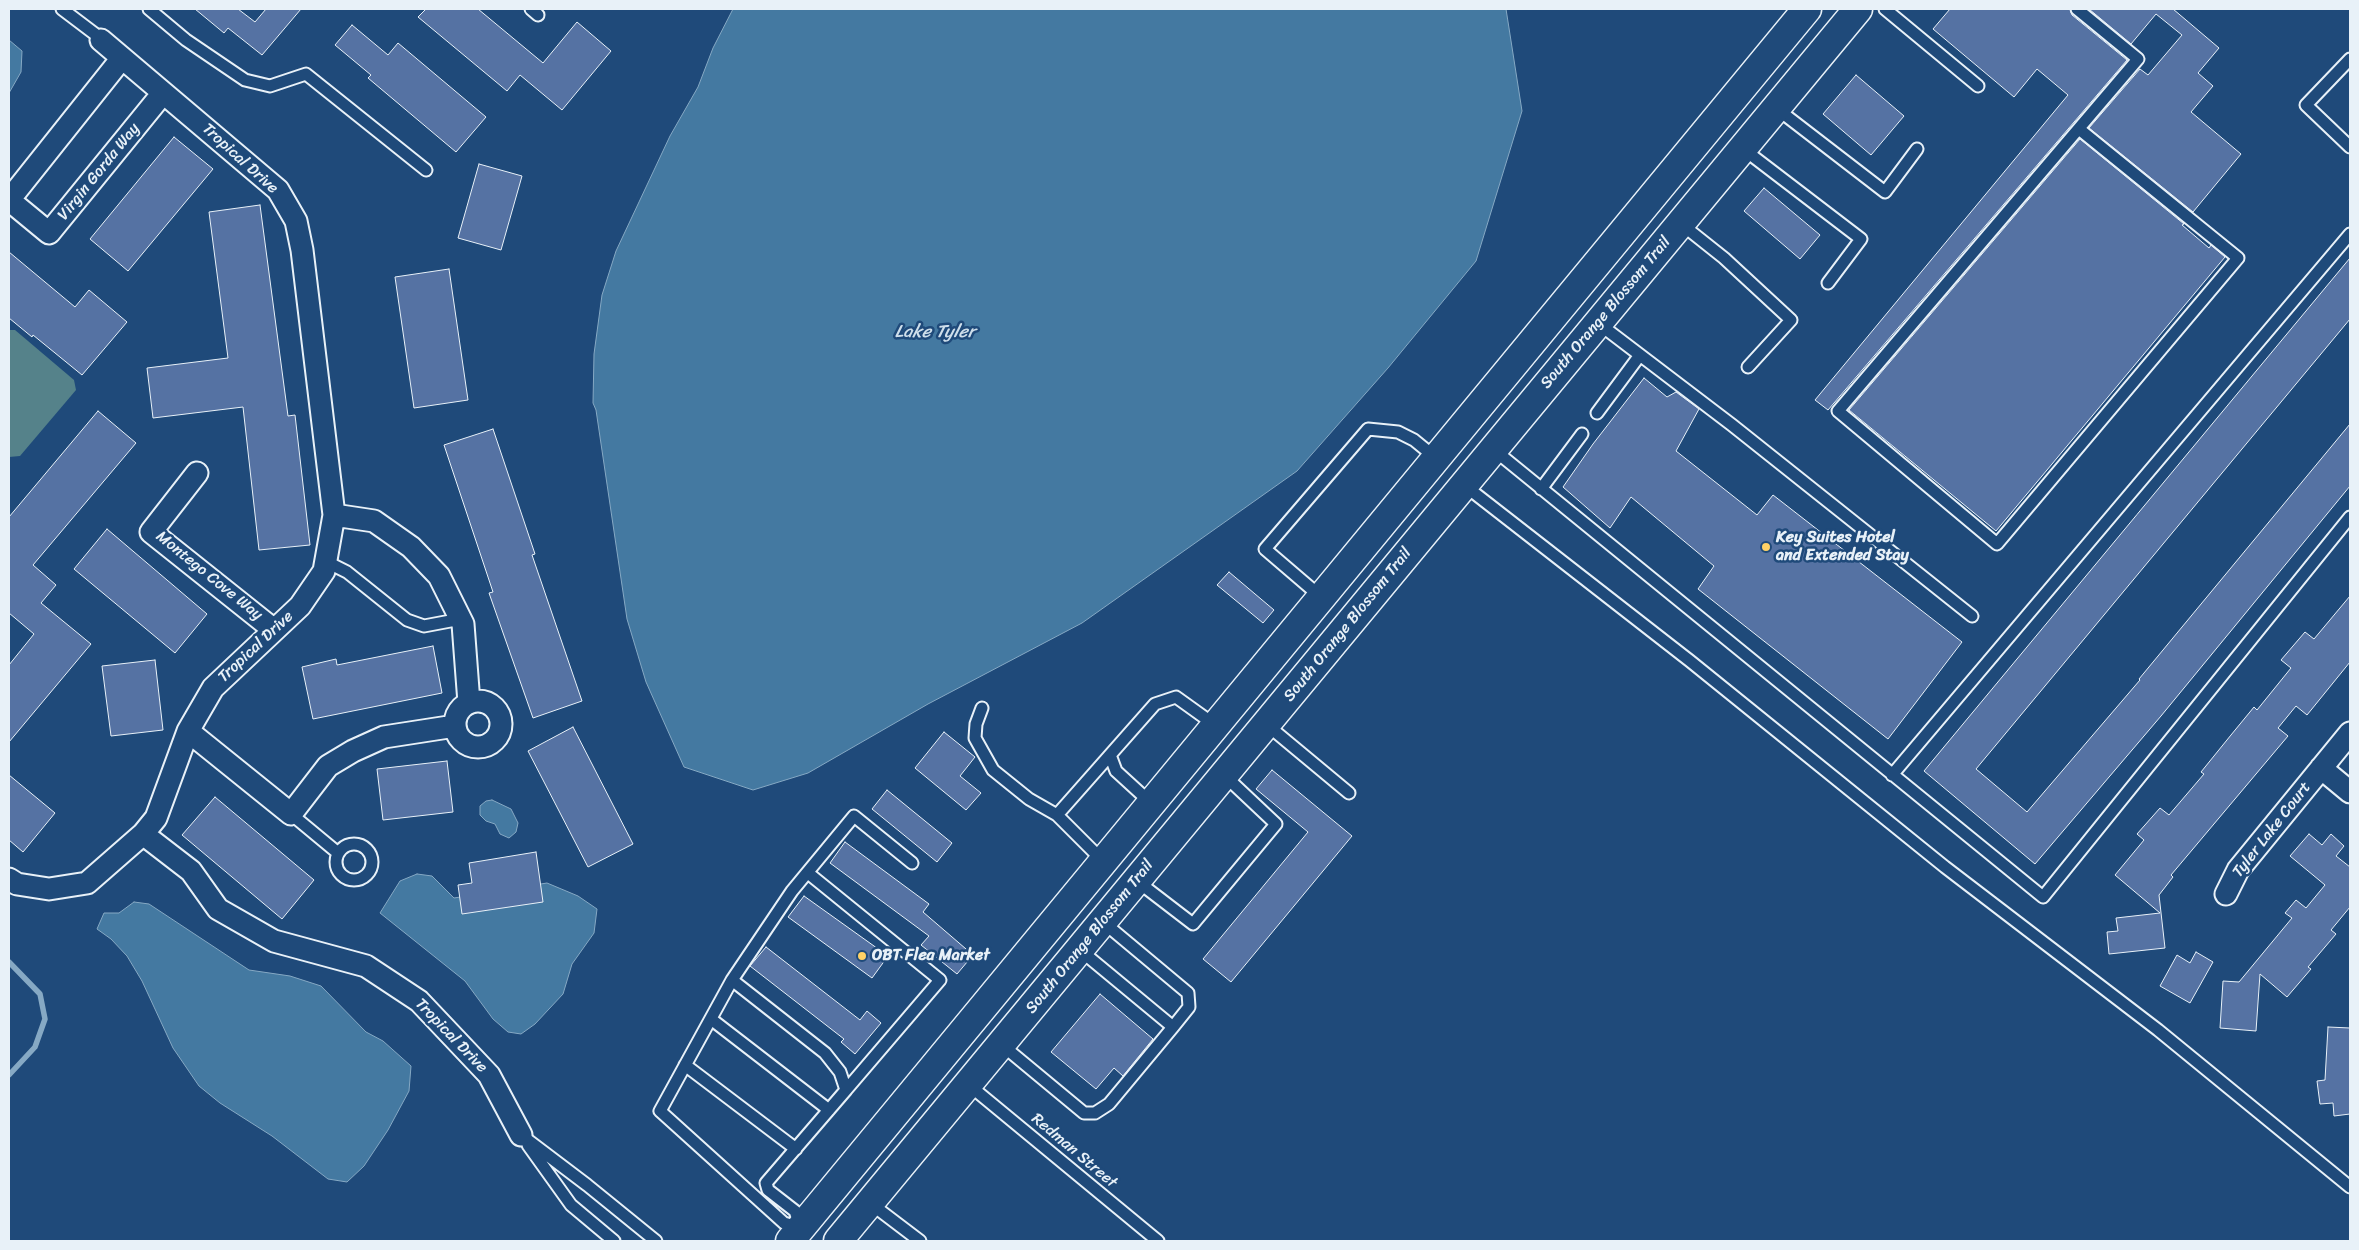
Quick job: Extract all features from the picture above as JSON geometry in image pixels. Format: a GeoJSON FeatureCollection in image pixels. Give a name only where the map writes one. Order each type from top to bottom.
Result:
{"type":"FeatureCollection","features":[{"type":"Feature","properties":{"kind":"main road"},"geometry":{"type":"LineString","coordinates":[[795,1235],[1807,9]]}},
{"type":"Feature","properties":{"kind":"main road","name":"South Orange Blossom Trail"},"geometry":{"type":"LineString","coordinates":[[838,1241],[1858,9]]}},
{"type":"Feature","properties":{"kind":"main road"},"geometry":{"type":"LineString","coordinates":[[1493,449],[1488,427],[1492,407],[1512,366]]}},
{"type":"Feature","properties":{"kind":"main road"},"geometry":{"type":"LineString","coordinates":[[1415,543],[1438,499],[1442,475],[1436,458]]}},
{"type":"Feature","properties":{"kind":"main road"},"geometry":{"type":"LineString","coordinates":[[969,1085],[965,1063],[968,1043],[984,1005]]}},
{"type":"Feature","properties":{"kind":"street","name":"Tropical Drive"},"geometry":{"type":"LineString","coordinates":[[98,37],[278,190],[296,221],[302,250],[334,515],[324,570],[300,606],[213,688],[188,731],[156,818],[144,834],[191,871],[218,909],[274,940],[366,966],[419,1002],[489,1075],[521,1136]]}},
{"type":"Feature","properties":{"kind":"street","name":"Virgin Gorda Way"},"geometry":{"type":"LineString","coordinates":[[122,58],[9,200],[49,233],[163,93]]}},
{"type":"Feature","properties":{"kind":"street","name":"Montego Cove Way"},"geometry":{"type":"LineString","coordinates":[[197,473],[151,532],[274,630]]}},
{"type":"Feature","properties":{"kind":"street"},"geometry":{"type":"LineString","coordinates":[[334,515],[374,521],[412,547],[439,576],[463,624],[469,703]]}},
{"type":"Feature","properties":{"kind":"street"},"geometry":{"type":"LineString","coordinates":[[481,701],[495,709],[501,724],[498,736],[486,746],[468,745],[461,740],[455,726],[458,713],[469,703],[481,701]]}},
{"type":"Feature","properties":{"kind":"street"},"geometry":{"type":"LineString","coordinates":[[188,731],[291,814],[328,766],[353,751],[384,737],[455,726]]}},
{"type":"Feature","properties":{"kind":"street","name":"Tyler Lake Court"},"geometry":{"type":"LineString","coordinates":[[2226,894],[2238,870],[2350,733]]}},
{"type":"Feature","properties":{"kind":"street"},"geometry":{"type":"LineString","coordinates":[[2321,768],[2350,792]]}},
{"type":"Feature","properties":{"kind":"street"},"geometry":{"type":"LineString","coordinates":[[9,879],[17,884],[49,889],[87,883],[144,834]]}},
{"type":"Feature","properties":{"kind":"lane"},"geometry":{"type":"LineString","coordinates":[[62,9],[98,37]]}},
{"type":"Feature","properties":{"kind":"lane"},"geometry":{"type":"LineString","coordinates":[[150,9],[186,40],[245,80],[270,86],[306,74],[426,170]]}},
{"type":"Feature","properties":{"kind":"lane"},"geometry":{"type":"LineString","coordinates":[[1885,9],[1978,86]]}},
{"type":"Feature","properties":{"kind":"lane"},"geometry":{"type":"LineString","coordinates":[[2077,9],[2138,58],[1838,411],[1997,544],[2238,258],[2079,129]]}},
{"type":"Feature","properties":{"kind":"lane"},"geometry":{"type":"LineString","coordinates":[[2350,59],[2306,105],[2350,147]]}},
{"type":"Feature","properties":{"kind":"lane"},"geometry":{"type":"LineString","coordinates":[[1776,108],[1884,192],[1917,149]]}},
{"type":"Feature","properties":{"kind":"lane"},"geometry":{"type":"LineString","coordinates":[[1742,148],[1861,239],[1828,282]]}},
{"type":"Feature","properties":{"kind":"lane"},"geometry":{"type":"LineString","coordinates":[[1680,223],[1724,258],[1791,320],[1748,367]]}},
{"type":"Feature","properties":{"kind":"lane"},"geometry":{"type":"LineString","coordinates":[[1892,774],[2350,234]]}},
{"type":"Feature","properties":{"kind":"lane"},"geometry":{"type":"LineString","coordinates":[[1598,322],[1732,425],[1972,616]]}},
{"type":"Feature","properties":{"kind":"lane"},"geometry":{"type":"LineString","coordinates":[[1598,413],[1640,355]]}},
{"type":"Feature","properties":{"kind":"lane"},"geometry":{"type":"LineString","coordinates":[[1321,597],[1265,549],[1368,429],[1398,432],[1414,440],[1436,458]]}},
{"type":"Feature","properties":{"kind":"lane"},"geometry":{"type":"LineString","coordinates":[[1541,489],[1582,434]]}},
{"type":"Feature","properties":{"kind":"lane"},"geometry":{"type":"LineString","coordinates":[[1493,449],[2043,897],[2350,517]]}},
{"type":"Feature","properties":{"kind":"lane"},"geometry":{"type":"LineString","coordinates":[[1464,485],[1690,661],[1946,868],[2158,1030],[2350,1188]]}},
{"type":"Feature","properties":{"kind":"lane"},"geometry":{"type":"LineString","coordinates":[[326,561],[347,572],[407,620],[424,626],[461,619]]}},
{"type":"Feature","properties":{"kind":"lane"},"geometry":{"type":"LineString","coordinates":[[1057,815],[1155,704],[1176,697],[1215,725]]}},
{"type":"Feature","properties":{"kind":"lane"},"geometry":{"type":"LineString","coordinates":[[982,708],[976,724],[975,738],[992,770],[1029,799],[1057,815],[1103,861]]}},
{"type":"Feature","properties":{"kind":"lane"},"geometry":{"type":"LineString","coordinates":[[1266,724],[1349,793]]}},
{"type":"Feature","properties":{"kind":"lane"},"geometry":{"type":"LineString","coordinates":[[1110,755],[1116,771],[1151,804]]}},
{"type":"Feature","properties":{"kind":"lane"},"geometry":{"type":"LineString","coordinates":[[1136,881],[1193,924],[1276,824],[1224,775]]}},
{"type":"Feature","properties":{"kind":"lane"},"geometry":{"type":"LineString","coordinates":[[291,814],[338,853]]}},
{"type":"Feature","properties":{"kind":"lane"},"geometry":{"type":"LineString","coordinates":[[795,1235],[660,1111],[732,980],[792,891],[854,816],[912,863]]}},
{"type":"Feature","properties":{"kind":"lane"},"geometry":{"type":"LineString","coordinates":[[795,1235],[795,1211],[768,1190],[766,1183],[940,980],[808,873]]}},
{"type":"Feature","properties":{"kind":"lane"},"geometry":{"type":"LineString","coordinates":[[1002,1045],[1084,1113],[1095,1112],[1109,1104],[1173,1027],[1189,1007],[1188,993],[1103,922]]}},
{"type":"Feature","properties":{"kind":"lane"},"geometry":{"type":"LineString","coordinates":[[1080,950],[1173,1027]]}},
{"type":"Feature","properties":{"kind":"lane"},"geometry":{"type":"LineString","coordinates":[[732,980],[825,1053],[840,1072],[846,1090]]}},
{"type":"Feature","properties":{"kind":"lane"},"geometry":{"type":"LineString","coordinates":[[711,1019],[829,1110]]}},
{"type":"Feature","properties":{"kind":"lane"},"geometry":{"type":"LineString","coordinates":[[685,1065],[796,1149]]}},
{"type":"Feature","properties":{"kind":"lane","name":"Redman Street"},"geometry":{"type":"LineString","coordinates":[[969,1085],[1158,1241]]}},
{"type":"Feature","properties":{"kind":"lane","name":"Tropical Drive"},"geometry":{"type":"LineString","coordinates":[[521,1136],[571,1204],[614,1241]]}},
{"type":"Feature","properties":{"kind":"lane","name":"Tropical Drive"},"geometry":{"type":"LineString","coordinates":[[521,1136],[587,1185],[656,1241]]}},
{"type":"Feature","properties":{"kind":"lane"},"geometry":{"type":"LineString","coordinates":[[870,1203],[920,1241]]}},
{"type":"Feature","properties":{"kind":"green space"},"geometry":{"type":"Polygon","coordinates":[[[9,330],[15,330],[74,380],[76,390],[20,456],[9,457],[9,330]]]}},
{"type":"Feature","properties":{"kind":"water","name":"Lake Tyler"},"geometry":{"type":"Polygon","coordinates":[[[733,9],[1506,9],[1522,111],[1476,261],[1388,368],[1297,471],[1082,623],[928,704],[808,773],[753,790],[684,767],[646,682],[627,619],[596,410],[593,403],[594,354],[602,295],[616,251],[670,136],[698,87],[713,48],[733,9]]]}},
{"type":"Feature","properties":{"kind":"water"},"geometry":{"type":"Polygon","coordinates":[[[9,40],[22,51],[21,72],[9,93],[9,40]]]}},
{"type":"Feature","properties":{"kind":"water"},"geometry":{"type":"Polygon","coordinates":[[[492,800],[511,809],[518,823],[516,832],[509,838],[500,834],[495,824],[486,821],[480,815],[480,806],[486,801],[492,800]]]}},
{"type":"Feature","properties":{"kind":"water"},"geometry":{"type":"Polygon","coordinates":[[[417,874],[432,876],[454,898],[547,883],[578,896],[597,909],[594,933],[572,964],[563,994],[535,1024],[521,1034],[508,1032],[493,1019],[465,981],[380,913],[400,881],[417,874]]]}},
{"type":"Feature","properties":{"kind":"water"},"geometry":{"type":"Polygon","coordinates":[[[134,902],[149,904],[249,970],[290,976],[321,986],[366,1032],[383,1041],[411,1066],[409,1091],[388,1130],[364,1166],[347,1182],[328,1179],[272,1136],[220,1103],[199,1086],[173,1048],[142,981],[127,956],[111,939],[97,929],[104,913],[119,913],[134,902]]]}},
{"type":"Feature","properties":{"kind":"building"},"geometry":{"type":"Polygon","coordinates":[[[195,9],[238,9],[255,22],[266,9],[301,9],[262,55],[228,28],[224,33],[195,9]]]}},
{"type":"Feature","properties":{"kind":"building"},"geometry":{"type":"Polygon","coordinates":[[[426,9],[478,9],[543,63],[577,22],[611,51],[562,110],[520,75],[507,91],[418,17],[426,9]]]}},
{"type":"Feature","properties":{"kind":"building"},"geometry":{"type":"Polygon","coordinates":[[[1950,9],[2070,9],[2072,15],[2127,60],[1828,410],[1815,400],[2068,95],[2037,69],[2014,97],[1933,29],[1950,9]]]}},
{"type":"Feature","properties":{"kind":"building"},"geometry":{"type":"Polygon","coordinates":[[[2089,9],[2173,9],[2219,48],[2198,73],[2213,86],[2191,112],[2241,154],[2193,212],[2089,128],[2140,69],[2148,75],[2182,35],[2156,14],[2131,44],[2089,9]]]}},
{"type":"Feature","properties":{"kind":"building"},"geometry":{"type":"Polygon","coordinates":[[[352,25],[388,55],[398,43],[486,117],[456,152],[368,78],[371,75],[335,45],[352,25]]]}},
{"type":"Feature","properties":{"kind":"building"},"geometry":{"type":"Polygon","coordinates":[[[1856,75],[1904,116],[1871,155],[1823,114],[1856,75]]]}},
{"type":"Feature","properties":{"kind":"building"},"geometry":{"type":"Polygon","coordinates":[[[174,137],[213,169],[128,271],[90,239],[174,137]]]}},
{"type":"Feature","properties":{"kind":"building"},"geometry":{"type":"Polygon","coordinates":[[[2080,139],[2184,224],[2182,225],[2209,248],[2211,245],[2225,257],[1996,531],[1849,410],[2080,139]]]}},
{"type":"Feature","properties":{"kind":"building"},"geometry":{"type":"Polygon","coordinates":[[[479,164],[522,176],[501,250],[458,238],[479,164]]]}},
{"type":"Feature","properties":{"kind":"building"},"geometry":{"type":"Polygon","coordinates":[[[1764,188],[1820,235],[1800,259],[1744,211],[1764,188]]]}},
{"type":"Feature","properties":{"kind":"building"},"geometry":{"type":"Polygon","coordinates":[[[260,205],[288,416],[295,415],[310,545],[259,550],[243,407],[153,418],[147,368],[228,358],[209,212],[260,205]]]}},
{"type":"Feature","properties":{"kind":"building"},"geometry":{"type":"Polygon","coordinates":[[[9,252],[75,307],[89,290],[127,322],[82,375],[9,318],[9,252]]]}},
{"type":"Feature","properties":{"kind":"building"},"geometry":{"type":"Polygon","coordinates":[[[2350,258],[2350,319],[1976,769],[2027,812],[2140,680],[2350,424],[2350,486],[2161,716],[2035,864],[1924,771],[2350,258]]]}},
{"type":"Feature","properties":{"kind":"building"},"geometry":{"type":"Polygon","coordinates":[[[449,269],[468,400],[414,408],[395,277],[449,269]]]}},
{"type":"Feature","properties":{"kind":"building","name":"Key Suites Hotel and Extended Stay"},"geometry":{"type":"Polygon","coordinates":[[[1644,378],[1667,397],[1676,392],[1699,409],[1676,451],[1757,515],[1773,495],[1962,642],[1888,739],[1698,589],[1714,566],[1631,497],[1610,528],[1563,487],[1593,444],[1644,378]]]}},
{"type":"Feature","properties":{"kind":"building"},"geometry":{"type":"Polygon","coordinates":[[[98,411],[136,443],[33,565],[56,585],[41,603],[91,644],[9,742],[9,665],[34,634],[9,613],[9,517],[98,411]]]}},
{"type":"Feature","properties":{"kind":"building"},"geometry":{"type":"Polygon","coordinates":[[[493,429],[535,554],[532,555],[582,701],[533,718],[489,593],[493,592],[444,445],[493,429]]]}},
{"type":"Feature","properties":{"kind":"building"},"geometry":{"type":"Polygon","coordinates":[[[107,529],[207,614],[175,653],[74,569],[107,529]]]}},
{"type":"Feature","properties":{"kind":"building"},"geometry":{"type":"Polygon","coordinates":[[[1229,572],[1274,610],[1263,623],[1217,585],[1229,572]]]}},
{"type":"Feature","properties":{"kind":"building"},"geometry":{"type":"Polygon","coordinates":[[[2350,596],[2350,662],[2307,715],[2296,706],[2278,728],[2288,736],[2171,875],[2173,877],[2159,895],[2165,948],[2109,954],[2107,932],[2118,931],[2116,918],[2160,913],[2115,875],[2144,840],[2137,834],[2160,808],[2169,815],[2204,774],[2201,772],[2254,707],[2257,710],[2291,668],[2281,660],[2305,632],[2314,639],[2350,596]]]}},
{"type":"Feature","properties":{"kind":"building"},"geometry":{"type":"Polygon","coordinates":[[[433,646],[442,693],[313,719],[302,667],[336,659],[337,665],[433,646]]]}},
{"type":"Feature","properties":{"kind":"building"},"geometry":{"type":"Polygon","coordinates":[[[155,660],[163,730],[111,736],[102,666],[155,660]]]}},
{"type":"Feature","properties":{"kind":"building"},"geometry":{"type":"Polygon","coordinates":[[[573,727],[633,844],[588,867],[528,751],[573,727]]]}},
{"type":"Feature","properties":{"kind":"building"},"geometry":{"type":"Polygon","coordinates":[[[944,732],[975,757],[960,776],[981,793],[966,810],[915,768],[944,732]]]}},
{"type":"Feature","properties":{"kind":"building"},"geometry":{"type":"Polygon","coordinates":[[[447,761],[453,812],[383,820],[377,769],[447,761]]]}},
{"type":"Feature","properties":{"kind":"building"},"geometry":{"type":"Polygon","coordinates":[[[1272,770],[1352,836],[1231,982],[1203,959],[1308,832],[1256,789],[1272,770]]]}},
{"type":"Feature","properties":{"kind":"building"},"geometry":{"type":"Polygon","coordinates":[[[9,775],[55,813],[23,852],[9,840],[9,775]]]}},
{"type":"Feature","properties":{"kind":"building"},"geometry":{"type":"Polygon","coordinates":[[[887,790],[952,843],[937,862],[872,809],[887,790]]]}},
{"type":"Feature","properties":{"kind":"building"},"geometry":{"type":"Polygon","coordinates":[[[215,797],[314,880],[282,919],[182,835],[215,797]]]}},
{"type":"Feature","properties":{"kind":"building"},"geometry":{"type":"Polygon","coordinates":[[[2309,834],[2322,845],[2331,834],[2344,846],[2336,856],[2350,867],[2350,907],[2331,930],[2336,934],[2308,967],[2311,969],[2287,997],[2260,974],[2256,1031],[2220,1028],[2223,981],[2239,982],[2292,918],[2285,913],[2296,900],[2306,908],[2325,885],[2290,856],[2309,834]]]}},
{"type":"Feature","properties":{"kind":"building"},"geometry":{"type":"Polygon","coordinates":[[[845,842],[929,904],[923,912],[973,955],[957,974],[921,945],[929,936],[830,863],[845,842]]]}},
{"type":"Feature","properties":{"kind":"building"},"geometry":{"type":"Polygon","coordinates":[[[536,852],[543,902],[462,914],[458,885],[472,883],[469,863],[536,852]]]}},
{"type":"Feature","properties":{"kind":"building"},"geometry":{"type":"Polygon","coordinates":[[[804,896],[888,956],[872,978],[788,917],[804,896]]]}},
{"type":"Feature","properties":{"kind":"building"},"geometry":{"type":"Polygon","coordinates":[[[766,947],[860,1020],[867,1011],[881,1023],[855,1054],[841,1042],[844,1039],[750,966],[766,947]]]}},
{"type":"Feature","properties":{"kind":"building"},"geometry":{"type":"Polygon","coordinates":[[[2196,952],[2213,962],[2190,1003],[2160,986],[2177,955],[2190,963],[2196,952]]]}},
{"type":"Feature","properties":{"kind":"building"},"geometry":{"type":"Polygon","coordinates":[[[1100,994],[1153,1039],[1123,1076],[1114,1068],[1096,1089],[1051,1052],[1100,994]]]}},
{"type":"Feature","properties":{"kind":"building"},"geometry":{"type":"Polygon","coordinates":[[[2328,1027],[2350,1028],[2350,1114],[2334,1116],[2333,1103],[2320,1104],[2317,1081],[2325,1080],[2328,1027]]]}},
{"type":"Feature","properties":{"kind":"waterway"},"geometry":{"type":"LineString","coordinates":[[9,962],[40,994],[45,1019],[35,1047],[9,1075]]}},
{"type":"Feature","properties":{"kind":"place","name":"Key Suites Hotel and Extended Stay"},"geometry":{"type":"Point","coordinates":[1766,547]}},
{"type":"Feature","properties":{"kind":"place","name":"OBT Flea Market"},"geometry":{"type":"Point","coordinates":[862,956]}}]}
